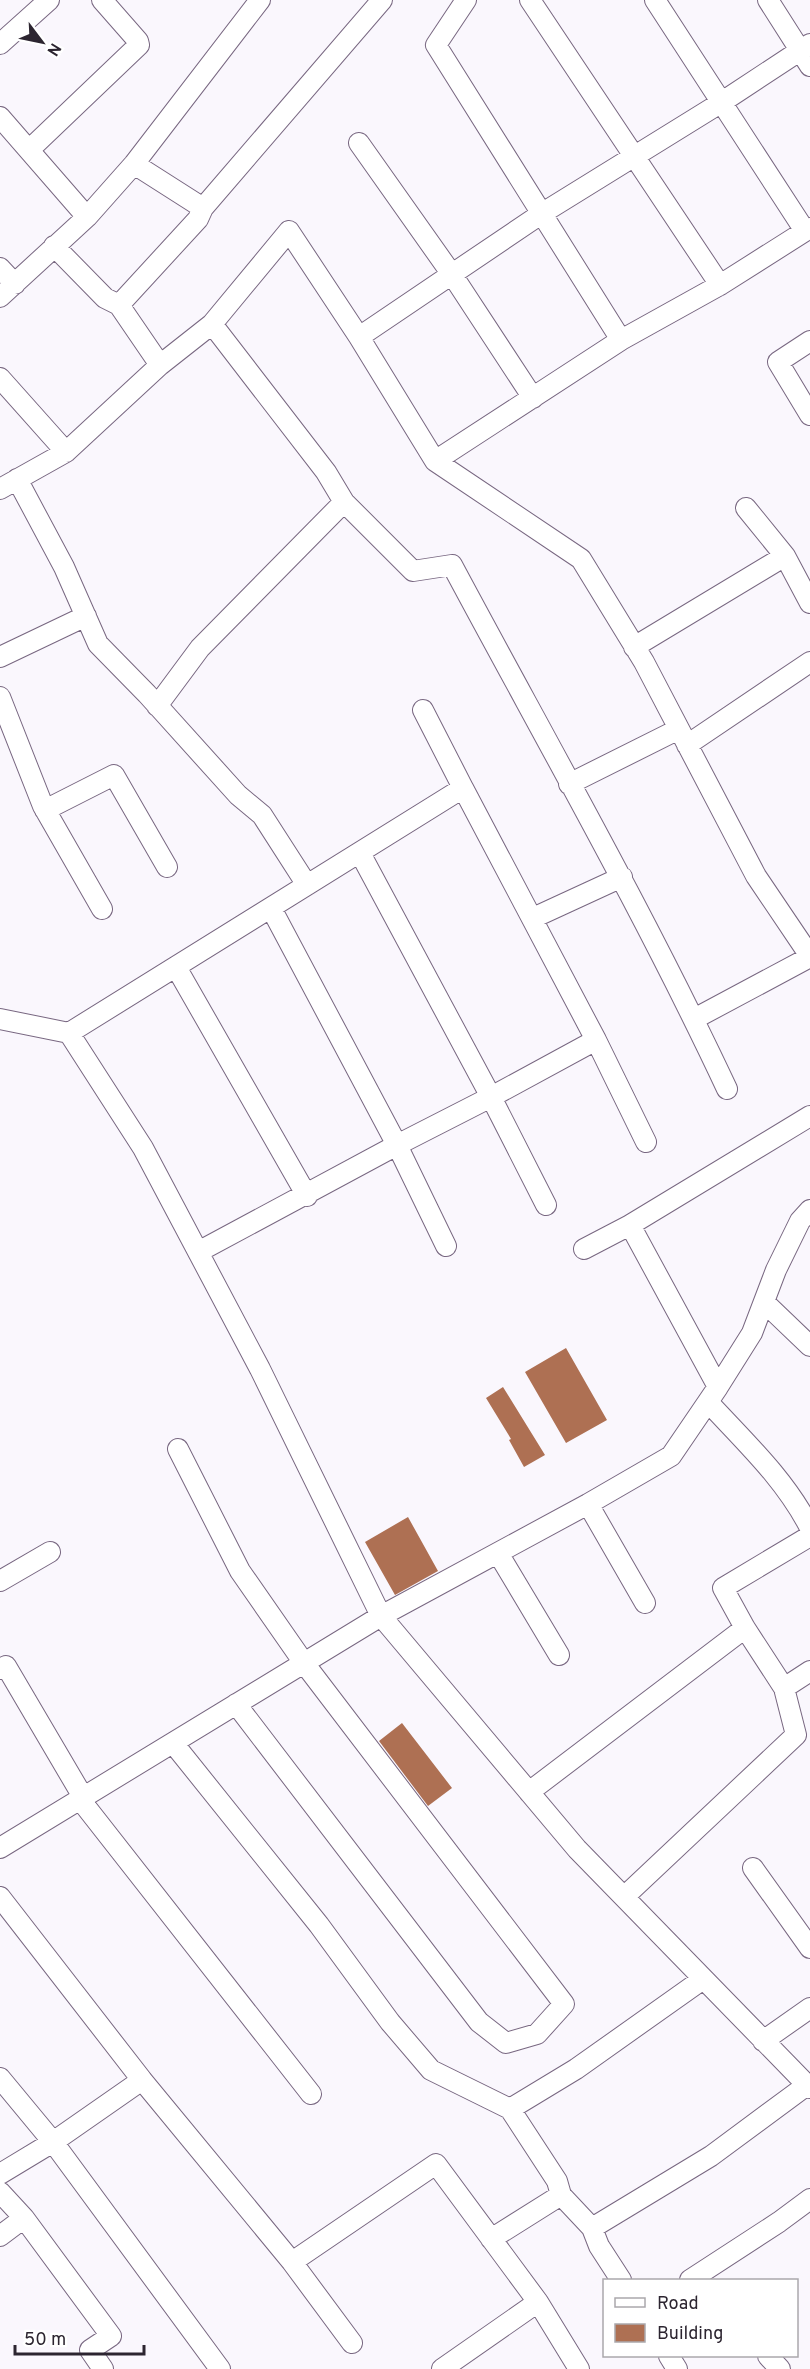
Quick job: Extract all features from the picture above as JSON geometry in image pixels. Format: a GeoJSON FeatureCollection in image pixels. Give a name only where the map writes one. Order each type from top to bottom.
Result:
{"type":"FeatureCollection","features":[{"type":"Feature","properties":{"kind":"street"},"geometry":{"type":"LineString","coordinates":[[0,44],[49,0]]}},
{"type":"Feature","properties":{"kind":"street"},"geometry":{"type":"LineString","coordinates":[[29,150],[139,45],[102,0]]}},
{"type":"Feature","properties":{"kind":"street"},"geometry":{"type":"LineString","coordinates":[[119,304],[198,219],[203,208],[382,0]]}},
{"type":"Feature","properties":{"kind":"street"},"geometry":{"type":"LineString","coordinates":[[530,0],[720,285]]}},
{"type":"Feature","properties":{"kind":"street"},"geometry":{"type":"LineString","coordinates":[[435,461],[621,340],[720,285],[807,230],[654,0]]}},
{"type":"Feature","properties":{"kind":"street"},"geometry":{"type":"LineString","coordinates":[[359,337],[453,276],[541,214],[722,102],[806,54],[768,0]]}},
{"type":"Feature","properties":{"kind":"street"},"geometry":{"type":"LineString","coordinates":[[0,268],[7,290],[87,217],[134,164],[254,2]]}},
{"type":"Feature","properties":{"kind":"street"},"geometry":{"type":"LineString","coordinates":[[461,2],[436,45],[621,340]]}},
{"type":"Feature","properties":{"kind":"street"},"geometry":{"type":"LineString","coordinates":[[0,117],[87,217]]}},
{"type":"Feature","properties":{"kind":"street"},"geometry":{"type":"LineString","coordinates":[[359,143],[453,276],[533,398]]}},
{"type":"Feature","properties":{"kind":"street"},"geometry":{"type":"LineString","coordinates":[[134,164],[203,208]]}},
{"type":"Feature","properties":{"kind":"street"},"geometry":{"type":"LineString","coordinates":[[0,489],[66,452],[160,365],[212,324],[289,231],[359,337],[435,461],[581,559],[634,646],[756,876],[810,956],[694,1019]]}},
{"type":"Feature","properties":{"kind":"street"},"geometry":{"type":"LineString","coordinates":[[54,246],[105,298],[119,304],[160,365]]}},
{"type":"Feature","properties":{"kind":"street"},"geometry":{"type":"LineString","coordinates":[[212,324],[326,472],[344,502],[413,571],[452,565],[569,784],[622,877],[727,1089]]}},
{"type":"Feature","properties":{"kind":"street"},"geometry":{"type":"LineString","coordinates":[[810,341],[778,362],[810,415]]}},
{"type":"Feature","properties":{"kind":"street"},"geometry":{"type":"LineString","coordinates":[[0,378],[66,452]]}},
{"type":"Feature","properties":{"kind":"street"},"geometry":{"type":"LineString","coordinates":[[17,479],[64,567],[98,644],[238,795],[262,815],[307,885]]}},
{"type":"Feature","properties":{"kind":"street"},"geometry":{"type":"LineString","coordinates":[[157,706],[200,648],[344,502]]}},
{"type":"Feature","properties":{"kind":"street"},"geometry":{"type":"LineString","coordinates":[[746,508],[785,556],[810,603]]}},
{"type":"Feature","properties":{"kind":"street"},"geometry":{"type":"LineString","coordinates":[[634,646],[785,556]]}},
{"type":"Feature","properties":{"kind":"street"},"geometry":{"type":"LineString","coordinates":[[0,657],[86,616]]}},
{"type":"Feature","properties":{"kind":"street"},"geometry":{"type":"LineString","coordinates":[[569,784],[683,737],[810,662]]}},
{"type":"Feature","properties":{"kind":"street"},"geometry":{"type":"LineString","coordinates":[[0,697],[44,808],[102,909]]}},
{"type":"Feature","properties":{"kind":"street"},"geometry":{"type":"LineString","coordinates":[[423,710],[596,1040],[646,1142]]}},
{"type":"Feature","properties":{"kind":"street"},"geometry":{"type":"LineString","coordinates":[[44,808],[114,775],[167,867]]}},
{"type":"Feature","properties":{"kind":"street"},"geometry":{"type":"LineString","coordinates":[[0,1020],[69,1034],[464,788]]}},
{"type":"Feature","properties":{"kind":"street"},"geometry":{"type":"LineString","coordinates":[[360,853],[491,1097],[546,1205]]}},
{"type":"Feature","properties":{"kind":"street"},"geometry":{"type":"LineString","coordinates":[[533,918],[622,877]]}},
{"type":"Feature","properties":{"kind":"street"},"geometry":{"type":"LineString","coordinates":[[271,908],[397,1145],[446,1246]]}},
{"type":"Feature","properties":{"kind":"street"},"geometry":{"type":"LineString","coordinates":[[176,967],[307,1196]]}},
{"type":"Feature","properties":{"kind":"street"},"geometry":{"type":"LineString","coordinates":[[69,1034],[143,1148],[260,1369],[381,1616],[577,1849],[809,2086],[711,2156],[592,2228]]}},
{"type":"Feature","properties":{"kind":"street"},"geometry":{"type":"LineString","coordinates":[[198,1252],[307,1196],[397,1145],[596,1040]]}},
{"type":"Feature","properties":{"kind":"street"},"geometry":{"type":"LineString","coordinates":[[584,1249],[630,1225],[810,1116]]}},
{"type":"Feature","properties":{"kind":"street"},"geometry":{"type":"LineString","coordinates":[[0,1848],[381,1616],[588,1504],[670,1455],[713,1395],[752,1333],[776,1270],[800,1221],[810,1210]]}},
{"type":"Feature","properties":{"kind":"street"},"geometry":{"type":"LineString","coordinates":[[630,1225],[713,1395],[778,1477],[799,1506],[810,1528]]}},
{"type":"Feature","properties":{"kind":"street"},"geometry":{"type":"LineString","coordinates":[[764,1302],[809,1343]]}},
{"type":"Feature","properties":{"kind":"street"},"geometry":{"type":"LineString","coordinates":[[178,1449],[240,1571],[304,1663],[564,2004],[537,2034],[506,2043],[479,2022],[236,1704]]}},
{"type":"Feature","properties":{"kind":"street"},"geometry":{"type":"LineString","coordinates":[[588,1504],[645,1603]]}},
{"type":"Feature","properties":{"kind":"street"},"geometry":{"type":"LineString","coordinates":[[624,1897],[796,1735],[784,1688],[745,1628],[723,1588],[810,1536]]}},
{"type":"Feature","properties":{"kind":"street"},"geometry":{"type":"LineString","coordinates":[[0,1581],[50,1552]]}},
{"type":"Feature","properties":{"kind":"street"},"geometry":{"type":"LineString","coordinates":[[498,1553],[559,1655]]}},
{"type":"Feature","properties":{"kind":"street"},"geometry":{"type":"LineString","coordinates":[[529,1792],[745,1628]]}},
{"type":"Feature","properties":{"kind":"street"},"geometry":{"type":"LineString","coordinates":[[0,1669],[6,1666],[83,1797],[86,1807],[311,2094]]}},
{"type":"Feature","properties":{"kind":"street"},"geometry":{"type":"LineString","coordinates":[[784,1688],[810,1671]]}},
{"type":"Feature","properties":{"kind":"street"},"geometry":{"type":"LineString","coordinates":[[173,1743],[319,1925],[390,2022],[431,2070],[510,2109],[557,2181],[561,2195],[592,2228],[599,2246],[620,2279]]}},
{"type":"Feature","properties":{"kind":"street"},"geometry":{"type":"LineString","coordinates":[[753,1868],[810,1948]]}},
{"type":"Feature","properties":{"kind":"street"},"geometry":{"type":"LineString","coordinates":[[0,1897],[142,2080],[292,2262],[352,2343]]}},
{"type":"Feature","properties":{"kind":"street"},"geometry":{"type":"LineString","coordinates":[[510,2109],[576,2069],[703,1979]]}},
{"type":"Feature","properties":{"kind":"street"},"geometry":{"type":"LineString","coordinates":[[763,2041],[810,2008]]}},
{"type":"Feature","properties":{"kind":"street"},"geometry":{"type":"LineString","coordinates":[[0,2078],[53,2142],[220,2369]]}},
{"type":"Feature","properties":{"kind":"street"},"geometry":{"type":"LineString","coordinates":[[0,2174],[53,2142],[142,2080]]}},
{"type":"Feature","properties":{"kind":"street"},"geometry":{"type":"LineString","coordinates":[[292,2262],[436,2164],[538,2302],[579,2369]]}},
{"type":"Feature","properties":{"kind":"street"},"geometry":{"type":"LineString","coordinates":[[0,2192],[24,2218],[111,2336],[90,2350],[103,2369]]}},
{"type":"Feature","properties":{"kind":"street"},"geometry":{"type":"LineString","coordinates":[[491,2239],[561,2195]]}},
{"type":"Feature","properties":{"kind":"street"},"geometry":{"type":"LineString","coordinates":[[694,2279],[711,2274],[810,2199]]}},
{"type":"Feature","properties":{"kind":"street"},"geometry":{"type":"LineString","coordinates":[[0,2236],[24,2218]]}},
{"type":"Feature","properties":{"kind":"street"},"geometry":{"type":"LineString","coordinates":[[443,2369],[538,2302]]}},
{"type":"Feature","properties":{"kind":"street"},"geometry":{"type":"LineString","coordinates":[[770,2357],[780,2369]]}},
{"type":"Feature","properties":{"kind":"building"},"geometry":{"type":"Polygon","coordinates":[[[566,1348],[607,1420],[566,1443],[525,1372],[566,1348]]]}},
{"type":"Feature","properties":{"kind":"building"},"geometry":{"type":"Polygon","coordinates":[[[503,1387],[545,1455],[524,1467],[509,1440],[511,1439],[486,1398],[503,1387]]]}},
{"type":"Feature","properties":{"kind":"building"},"geometry":{"type":"Polygon","coordinates":[[[408,1517],[438,1571],[395,1595],[365,1542],[408,1517]]]}},
{"type":"Feature","properties":{"kind":"building"},"geometry":{"type":"Polygon","coordinates":[[[402,1723],[452,1788],[428,1806],[379,1741],[402,1723]]]}}]}
